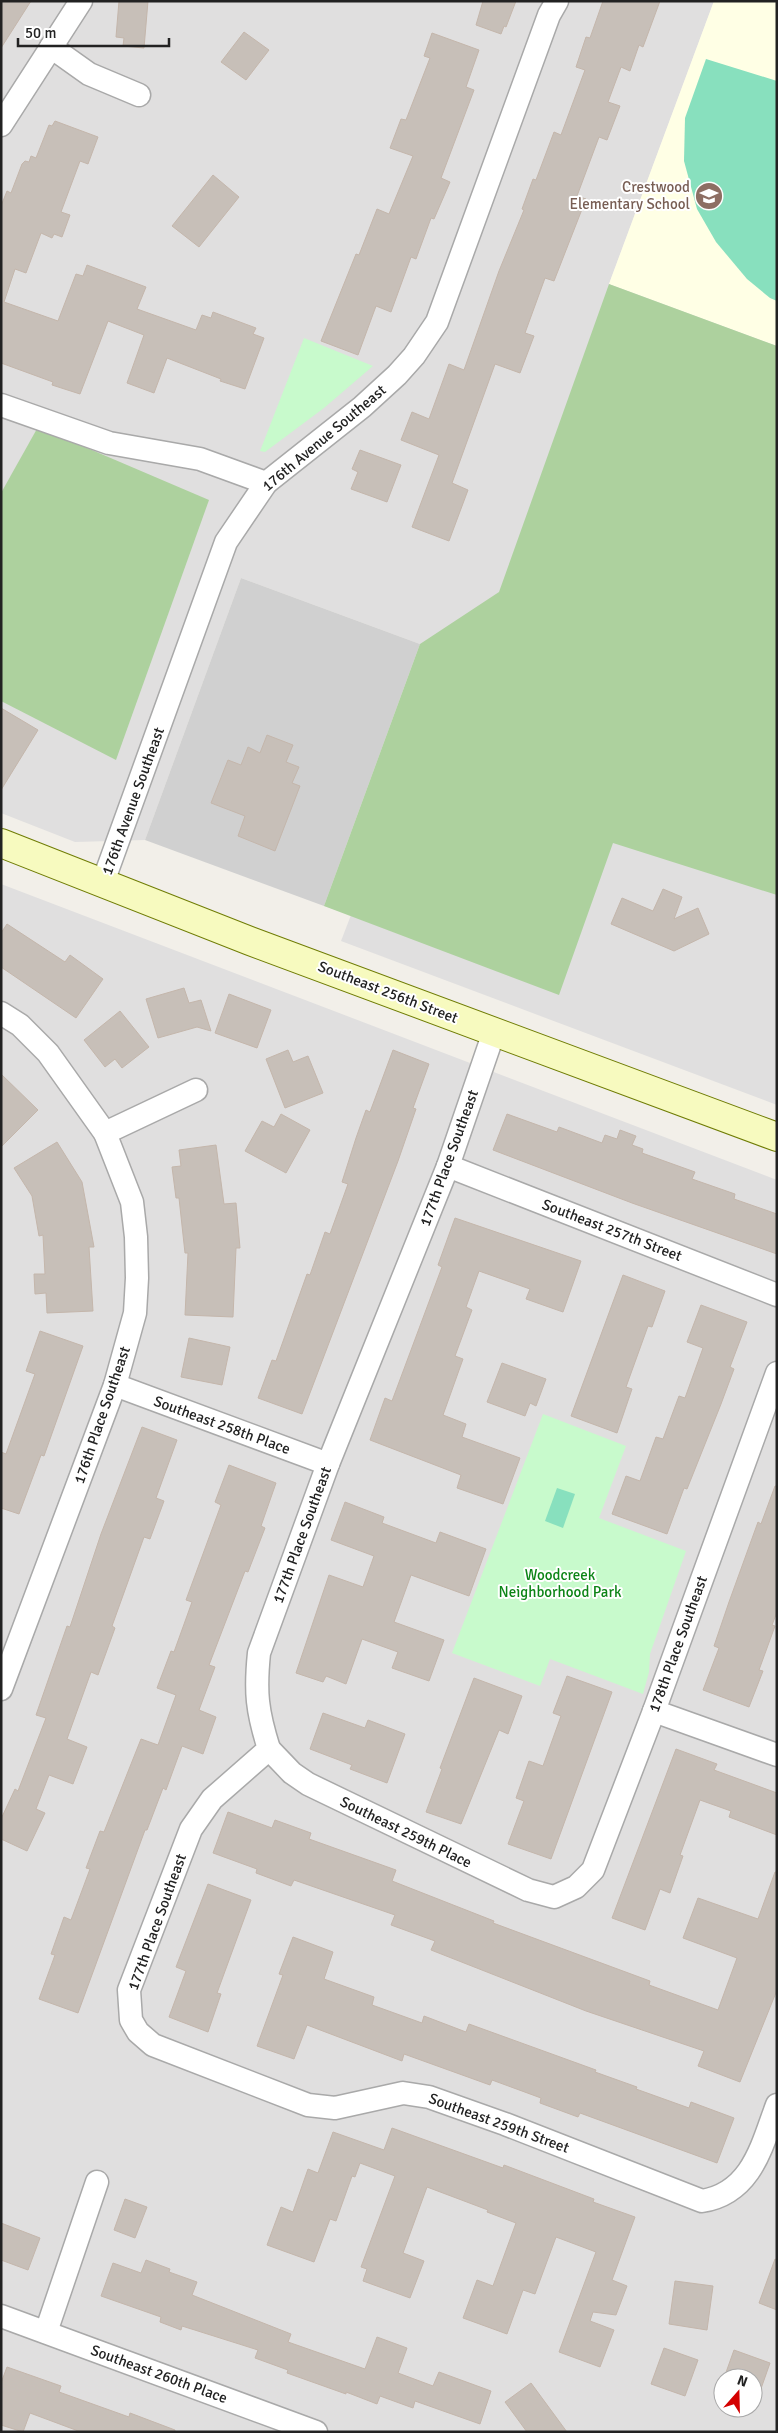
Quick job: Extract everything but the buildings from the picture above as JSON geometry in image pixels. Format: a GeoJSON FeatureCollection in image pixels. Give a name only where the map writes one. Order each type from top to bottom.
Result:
{"type":"FeatureCollection","features":[{"type":"Feature","properties":{"kind":"main road","name":"Southeast 256th Street"},"geometry":{"type":"LineString","coordinates":[[1,843],[250,941],[777,1137]]}},
{"type":"Feature","properties":{"kind":"street"},"geometry":{"type":"LineString","coordinates":[[1,125],[81,1]]}},
{"type":"Feature","properties":{"kind":"street","name":"176th Avenue Southeast"},"geometry":{"type":"LineString","coordinates":[[103,882],[226,542],[266,483],[362,407],[397,376],[414,356],[437,322],[550,15],[557,1]]}},
{"type":"Feature","properties":{"kind":"street"},"geometry":{"type":"LineString","coordinates":[[51,47],[89,74],[139,95]]}},
{"type":"Feature","properties":{"kind":"street"},"geometry":{"type":"LineString","coordinates":[[1,405],[109,443],[200,459],[266,483]]}},
{"type":"Feature","properties":{"kind":"street"},"geometry":{"type":"LineString","coordinates":[[1,1013],[20,1025],[48,1053],[105,1133],[196,1090]]}},
{"type":"Feature","properties":{"kind":"street","name":"177th Place Southeast"},"geometry":{"type":"LineString","coordinates":[[131,2020],[129,1990],[191,1829],[212,1799],[269,1749],[258,1714],[256,1686],[260,1653],[328,1464],[448,1166],[494,1032]]}},
{"type":"Feature","properties":{"kind":"street","name":"176th Place Southeast"},"geometry":{"type":"LineString","coordinates":[[1,1689],[115,1385],[135,1314],[136,1237],[132,1202],[105,1133]]}},
{"type":"Feature","properties":{"kind":"street","name":"Southeast 257th Street"},"geometry":{"type":"LineString","coordinates":[[448,1166],[777,1295]]}},
{"type":"Feature","properties":{"kind":"street","name":"178th Place Southeast"},"geometry":{"type":"LineString","coordinates":[[554,1897],[576,1887],[593,1870],[654,1711],[777,1373]]}},
{"type":"Feature","properties":{"kind":"street","name":"Southeast 258th Place"},"geometry":{"type":"LineString","coordinates":[[115,1385],[328,1464]]}},
{"type":"Feature","properties":{"kind":"street"},"geometry":{"type":"LineString","coordinates":[[654,1711],[777,1755]]}},
{"type":"Feature","properties":{"kind":"street","name":"Southeast 259th Place"},"geometry":{"type":"LineString","coordinates":[[269,1749],[292,1773],[308,1784],[528,1890],[554,1897]]}},
{"type":"Feature","properties":{"kind":"street","name":"Southeast 259th Street"},"geometry":{"type":"LineString","coordinates":[[131,2020],[138,2032],[159,2048],[308,2105],[335,2108],[403,2093],[429,2097],[506,2124],[702,2201],[718,2198],[729,2193],[744,2177],[756,2159],[777,2105]]}},
{"type":"Feature","properties":{"kind":"street"},"geometry":{"type":"LineString","coordinates":[[46,2332],[97,2182]]}},
{"type":"Feature","properties":{"kind":"street","name":"Southeast 260th Place"},"geometry":{"type":"LineString","coordinates":[[1,2316],[316,2432]]}},
{"type":"Feature","properties":{"kind":"shaded area"},"geometry":{"type":"Polygon","coordinates":[[[1,1],[714,1],[609,284],[777,346],[777,1105],[341,941],[351,915],[324,906],[420,644],[241,578],[145,840],[75,842],[1,813],[1,1]]]}},
{"type":"Feature","properties":{"kind":"shaded area","name":"Crestwood Elementary School"},"geometry":{"type":"Polygon","coordinates":[[[714,1],[777,1],[777,346],[609,284],[714,1]]]}},
{"type":"Feature","properties":{"kind":"shaded area"},"geometry":{"type":"Polygon","coordinates":[[[241,578],[420,644],[324,906],[145,840],[241,578]]]}},
{"type":"Feature","properties":{"kind":"shaded area"},"geometry":{"type":"Polygon","coordinates":[[[1,884],[777,1180],[777,2432],[1,2432],[1,884]]]}},
{"type":"Feature","properties":{"kind":"green space"},"geometry":{"type":"Polygon","coordinates":[[[706,59],[777,81],[777,301],[770,298],[747,279],[716,242],[697,209],[684,161],[685,118],[706,59]]]}},
{"type":"Feature","properties":{"kind":"green space"},"geometry":{"type":"Polygon","coordinates":[[[609,284],[777,346],[777,895],[613,843],[559,995],[324,906],[420,644],[499,592],[609,284]]]}},
{"type":"Feature","properties":{"kind":"green space"},"geometry":{"type":"Polygon","coordinates":[[[304,338],[373,366],[324,408],[265,452],[260,451],[304,338]]]}},
{"type":"Feature","properties":{"kind":"green space"},"geometry":{"type":"Polygon","coordinates":[[[38,427],[209,500],[116,760],[1,701],[1,493],[38,427]]]}},
{"type":"Feature","properties":{"kind":"green space","name":"Woodcreek Neighborhood Park"},"geometry":{"type":"Polygon","coordinates":[[[543,1414],[626,1446],[599,1518],[686,1551],[650,1654],[649,1672],[643,1694],[550,1659],[540,1686],[452,1653],[543,1414]]]}},
{"type":"Feature","properties":{"kind":"green space"},"geometry":{"type":"Polygon","coordinates":[[[557,1488],[575,1494],[563,1528],[545,1521],[557,1488]]]}},
{"type":"Feature","properties":{"kind":"place","name":"Crestwood Elementary School"},"geometry":{"type":"Point","coordinates":[709,196]}}]}
